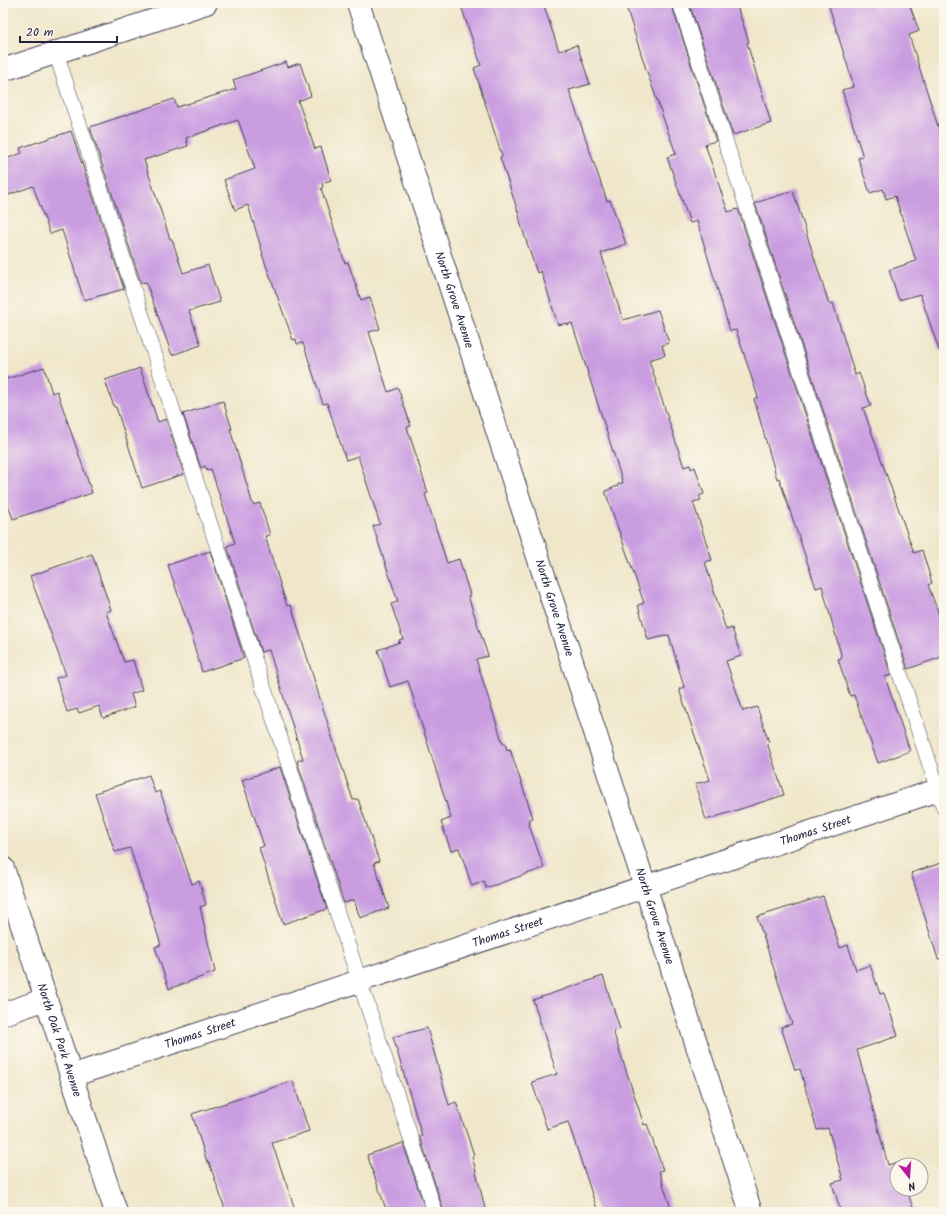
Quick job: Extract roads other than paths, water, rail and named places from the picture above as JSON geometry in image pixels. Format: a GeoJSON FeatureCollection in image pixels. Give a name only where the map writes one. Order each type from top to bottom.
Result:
{"type":"FeatureCollection","features":[{"type":"Feature","properties":{"kind":"street"},"geometry":{"type":"LineString","coordinates":[[3,70],[206,3]]}},
{"type":"Feature","properties":{"kind":"street","name":"North Grove Avenue"},"geometry":{"type":"LineString","coordinates":[[358,3],[751,1212]]}},
{"type":"Feature","properties":{"kind":"street","name":"Thomas Street"},"geometry":{"type":"LineString","coordinates":[[71,1076],[646,886],[942,795]]}},
{"type":"Feature","properties":{"kind":"street","name":"North Oak Park Avenue"},"geometry":{"type":"LineString","coordinates":[[3,868],[116,1212]]}},
{"type":"Feature","properties":{"kind":"street"},"geometry":{"type":"LineString","coordinates":[[3,1014],[46,999]]}},
{"type":"Feature","properties":{"kind":"lane"},"geometry":{"type":"LineString","coordinates":[[680,3],[942,795]]}},
{"type":"Feature","properties":{"kind":"lane"},"geometry":{"type":"LineString","coordinates":[[56,53],[435,1212]]}}]}
